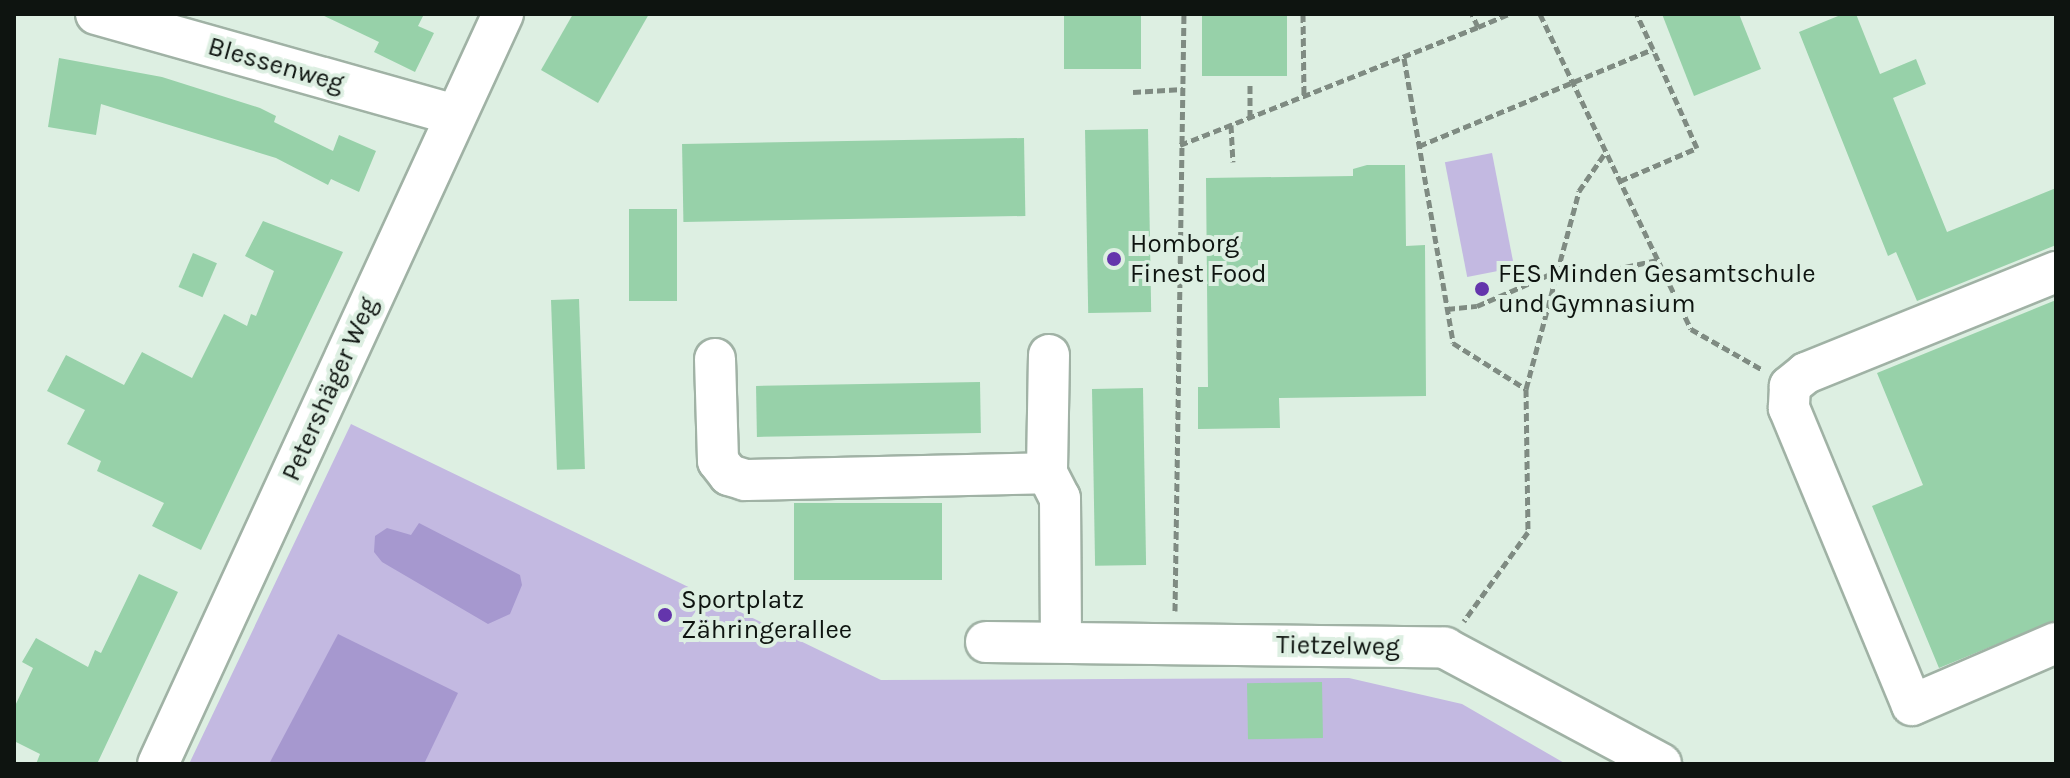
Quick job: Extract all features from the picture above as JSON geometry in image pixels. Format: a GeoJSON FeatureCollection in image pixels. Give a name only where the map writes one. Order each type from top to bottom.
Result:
{"type":"FeatureCollection","features":[{"type":"Feature","properties":{"kind":"street","name":"Blessenweg"},"geometry":{"type":"LineString","coordinates":[[96,14],[455,115]]}},
{"type":"Feature","properties":{"kind":"street","name":"Petershäger Weg"},"geometry":{"type":"LineString","coordinates":[[158,764],[503,14]]}},
{"type":"Feature","properties":{"kind":"street"},"geometry":{"type":"LineString","coordinates":[[2056,272],[1806,373],[1790,386],[1789,408],[1912,705],[2056,643]]}},
{"type":"Feature","properties":{"kind":"street"},"geometry":{"type":"LineString","coordinates":[[1049,355],[1047,473],[1060,498],[1061,641]]}},
{"type":"Feature","properties":{"kind":"street"},"geometry":{"type":"LineString","coordinates":[[715,359],[718,461],[729,475],[745,480],[1047,473]]}},
{"type":"Feature","properties":{"kind":"street","name":"Tietzelweg"},"geometry":{"type":"LineString","coordinates":[[986,642],[1445,648],[1661,764]]}},
{"type":"Feature","properties":{"kind":"path"},"geometry":{"type":"LineString","coordinates":[[1174,644],[1184,14]]}},
{"type":"Feature","properties":{"kind":"path"},"geometry":{"type":"LineString","coordinates":[[1303,14],[1304,97]]}},
{"type":"Feature","properties":{"kind":"path"},"geometry":{"type":"LineString","coordinates":[[1472,14],[1478,27]]}},
{"type":"Feature","properties":{"kind":"path"},"geometry":{"type":"LineString","coordinates":[[1180,145],[1509,14]]}},
{"type":"Feature","properties":{"kind":"path"},"geometry":{"type":"LineString","coordinates":[[1540,14],[1691,329],[1790,386]]}},
{"type":"Feature","properties":{"kind":"path"},"geometry":{"type":"LineString","coordinates":[[1620,181],[1697,148],[1637,14]]}},
{"type":"Feature","properties":{"kind":"path"},"geometry":{"type":"LineString","coordinates":[[1419,146],[1653,49]]}},
{"type":"Feature","properties":{"kind":"path"},"geometry":{"type":"LineString","coordinates":[[1404,58],[1453,343],[1526,389]]}},
{"type":"Feature","properties":{"kind":"path"},"geometry":{"type":"LineString","coordinates":[[1250,83],[1250,118]]}},
{"type":"Feature","properties":{"kind":"path"},"geometry":{"type":"LineString","coordinates":[[1133,92],[1183,89]]}},
{"type":"Feature","properties":{"kind":"path"},"geometry":{"type":"LineString","coordinates":[[1231,125],[1233,162]]}},
{"type":"Feature","properties":{"kind":"path"},"geometry":{"type":"LineString","coordinates":[[1445,648],[1528,532],[1526,389],[1562,269],[1579,191],[1606,153]]}},
{"type":"Feature","properties":{"kind":"path"},"geometry":{"type":"LineString","coordinates":[[1447,309],[1477,306],[1562,269],[1602,272],[1658,260]]}},
{"type":"Feature","properties":{"kind":"shaded area"},"geometry":{"type":"Polygon","coordinates":[[[1492,153],[1514,268],[1467,277],[1445,162],[1492,153]]]}},
{"type":"Feature","properties":{"kind":"shaded area"},"geometry":{"type":"Polygon","coordinates":[[[351,424],[881,680],[1349,678],[1462,704],[1566,764],[189,764],[351,424]]]}},
{"type":"Feature","properties":{"kind":"shaded area"},"geometry":{"type":"Polygon","coordinates":[[[419,523],[520,575],[522,585],[510,614],[488,624],[382,562],[374,552],[375,536],[387,528],[411,535],[419,523]]]}},
{"type":"Feature","properties":{"kind":"shaded area"},"geometry":{"type":"Polygon","coordinates":[[[338,634],[458,693],[424,764],[269,764],[338,634]]]}},
{"type":"Feature","properties":{"kind":"building"},"geometry":{"type":"Polygon","coordinates":[[[320,14],[424,14],[418,26],[434,33],[415,72],[374,52],[379,42],[320,14]]]}},
{"type":"Feature","properties":{"kind":"building"},"geometry":{"type":"Polygon","coordinates":[[[573,14],[649,14],[598,103],[541,70],[573,14]]]}},
{"type":"Feature","properties":{"kind":"building"},"geometry":{"type":"Polygon","coordinates":[[[1064,14],[1141,14],[1141,69],[1064,69],[1064,14]]]}},
{"type":"Feature","properties":{"kind":"building"},"geometry":{"type":"Polygon","coordinates":[[[1202,14],[1287,14],[1287,76],[1202,76],[1202,14]]]}},
{"type":"Feature","properties":{"kind":"building"},"geometry":{"type":"Polygon","coordinates":[[[1662,14],[1739,14],[1761,69],[1694,96],[1662,14]]]}},
{"type":"Feature","properties":{"kind":"building"},"geometry":{"type":"Polygon","coordinates":[[[1843,14],[1856,14],[1880,74],[1916,59],[1926,84],[1893,98],[1947,232],[2056,188],[2056,245],[1917,301],[1896,252],[1888,256],[1799,32],[1843,14]]]}},
{"type":"Feature","properties":{"kind":"building"},"geometry":{"type":"Polygon","coordinates":[[[59,58],[162,77],[260,108],[276,116],[274,122],[333,151],[339,135],[376,151],[359,192],[331,179],[328,185],[276,158],[101,104],[96,135],[48,127],[59,58]]]}},
{"type":"Feature","properties":{"kind":"building"},"geometry":{"type":"Polygon","coordinates":[[[1148,129],[1151,312],[1088,313],[1085,130],[1148,129]]]}},
{"type":"Feature","properties":{"kind":"building"},"geometry":{"type":"Polygon","coordinates":[[[1024,138],[1025,216],[683,222],[682,144],[1024,138]]]}},
{"type":"Feature","properties":{"kind":"building"},"geometry":{"type":"Polygon","coordinates":[[[1367,165],[1405,165],[1406,246],[1425,245],[1426,396],[1279,398],[1280,428],[1198,429],[1198,387],[1208,387],[1206,178],[1353,176],[1353,169],[1367,165]]]}},
{"type":"Feature","properties":{"kind":"building"},"geometry":{"type":"Polygon","coordinates":[[[629,209],[677,209],[677,301],[629,301],[629,209]]]}},
{"type":"Feature","properties":{"kind":"building"},"geometry":{"type":"Polygon","coordinates":[[[263,221],[343,252],[201,550],[152,526],[164,503],[97,471],[101,461],[67,444],[85,410],[47,391],[66,355],[124,385],[142,352],[192,378],[224,314],[247,326],[251,314],[256,316],[274,271],[245,256],[263,221]]]}},
{"type":"Feature","properties":{"kind":"building"},"geometry":{"type":"Polygon","coordinates":[[[193,253],[217,263],[202,297],[179,287],[193,253]]]}},
{"type":"Feature","properties":{"kind":"building"},"geometry":{"type":"Polygon","coordinates":[[[579,299],[585,469],[557,470],[551,300],[579,299]]]}},
{"type":"Feature","properties":{"kind":"building"},"geometry":{"type":"Polygon","coordinates":[[[2056,300],[2056,620],[1939,668],[1872,506],[1923,485],[1877,373],[2056,300]]]}},
{"type":"Feature","properties":{"kind":"building"},"geometry":{"type":"Polygon","coordinates":[[[980,382],[981,433],[757,437],[756,386],[980,382]]]}},
{"type":"Feature","properties":{"kind":"building"},"geometry":{"type":"Polygon","coordinates":[[[1143,388],[1146,565],[1095,566],[1092,389],[1143,388]]]}},
{"type":"Feature","properties":{"kind":"building"},"geometry":{"type":"Polygon","coordinates":[[[794,503],[942,503],[942,580],[794,580],[794,503]]]}},
{"type":"Feature","properties":{"kind":"building"},"geometry":{"type":"Polygon","coordinates":[[[139,574],[178,592],[97,764],[36,764],[40,754],[14,741],[14,708],[33,668],[22,662],[36,638],[88,667],[95,650],[101,653],[139,574]]]}},
{"type":"Feature","properties":{"kind":"building"},"geometry":{"type":"Polygon","coordinates":[[[1322,682],[1323,738],[1248,739],[1247,683],[1322,682]]]}},
{"type":"Feature","properties":{"kind":"place","name":"Homborg Finest Food"},"geometry":{"type":"Point","coordinates":[1114,259]}},
{"type":"Feature","properties":{"kind":"place","name":"FES Minden Gesamtschule und Gymnasium"},"geometry":{"type":"Point","coordinates":[1482,289]}},
{"type":"Feature","properties":{"kind":"place","name":"Sportplatz Zähringerallee"},"geometry":{"type":"Point","coordinates":[665,615]}}]}
